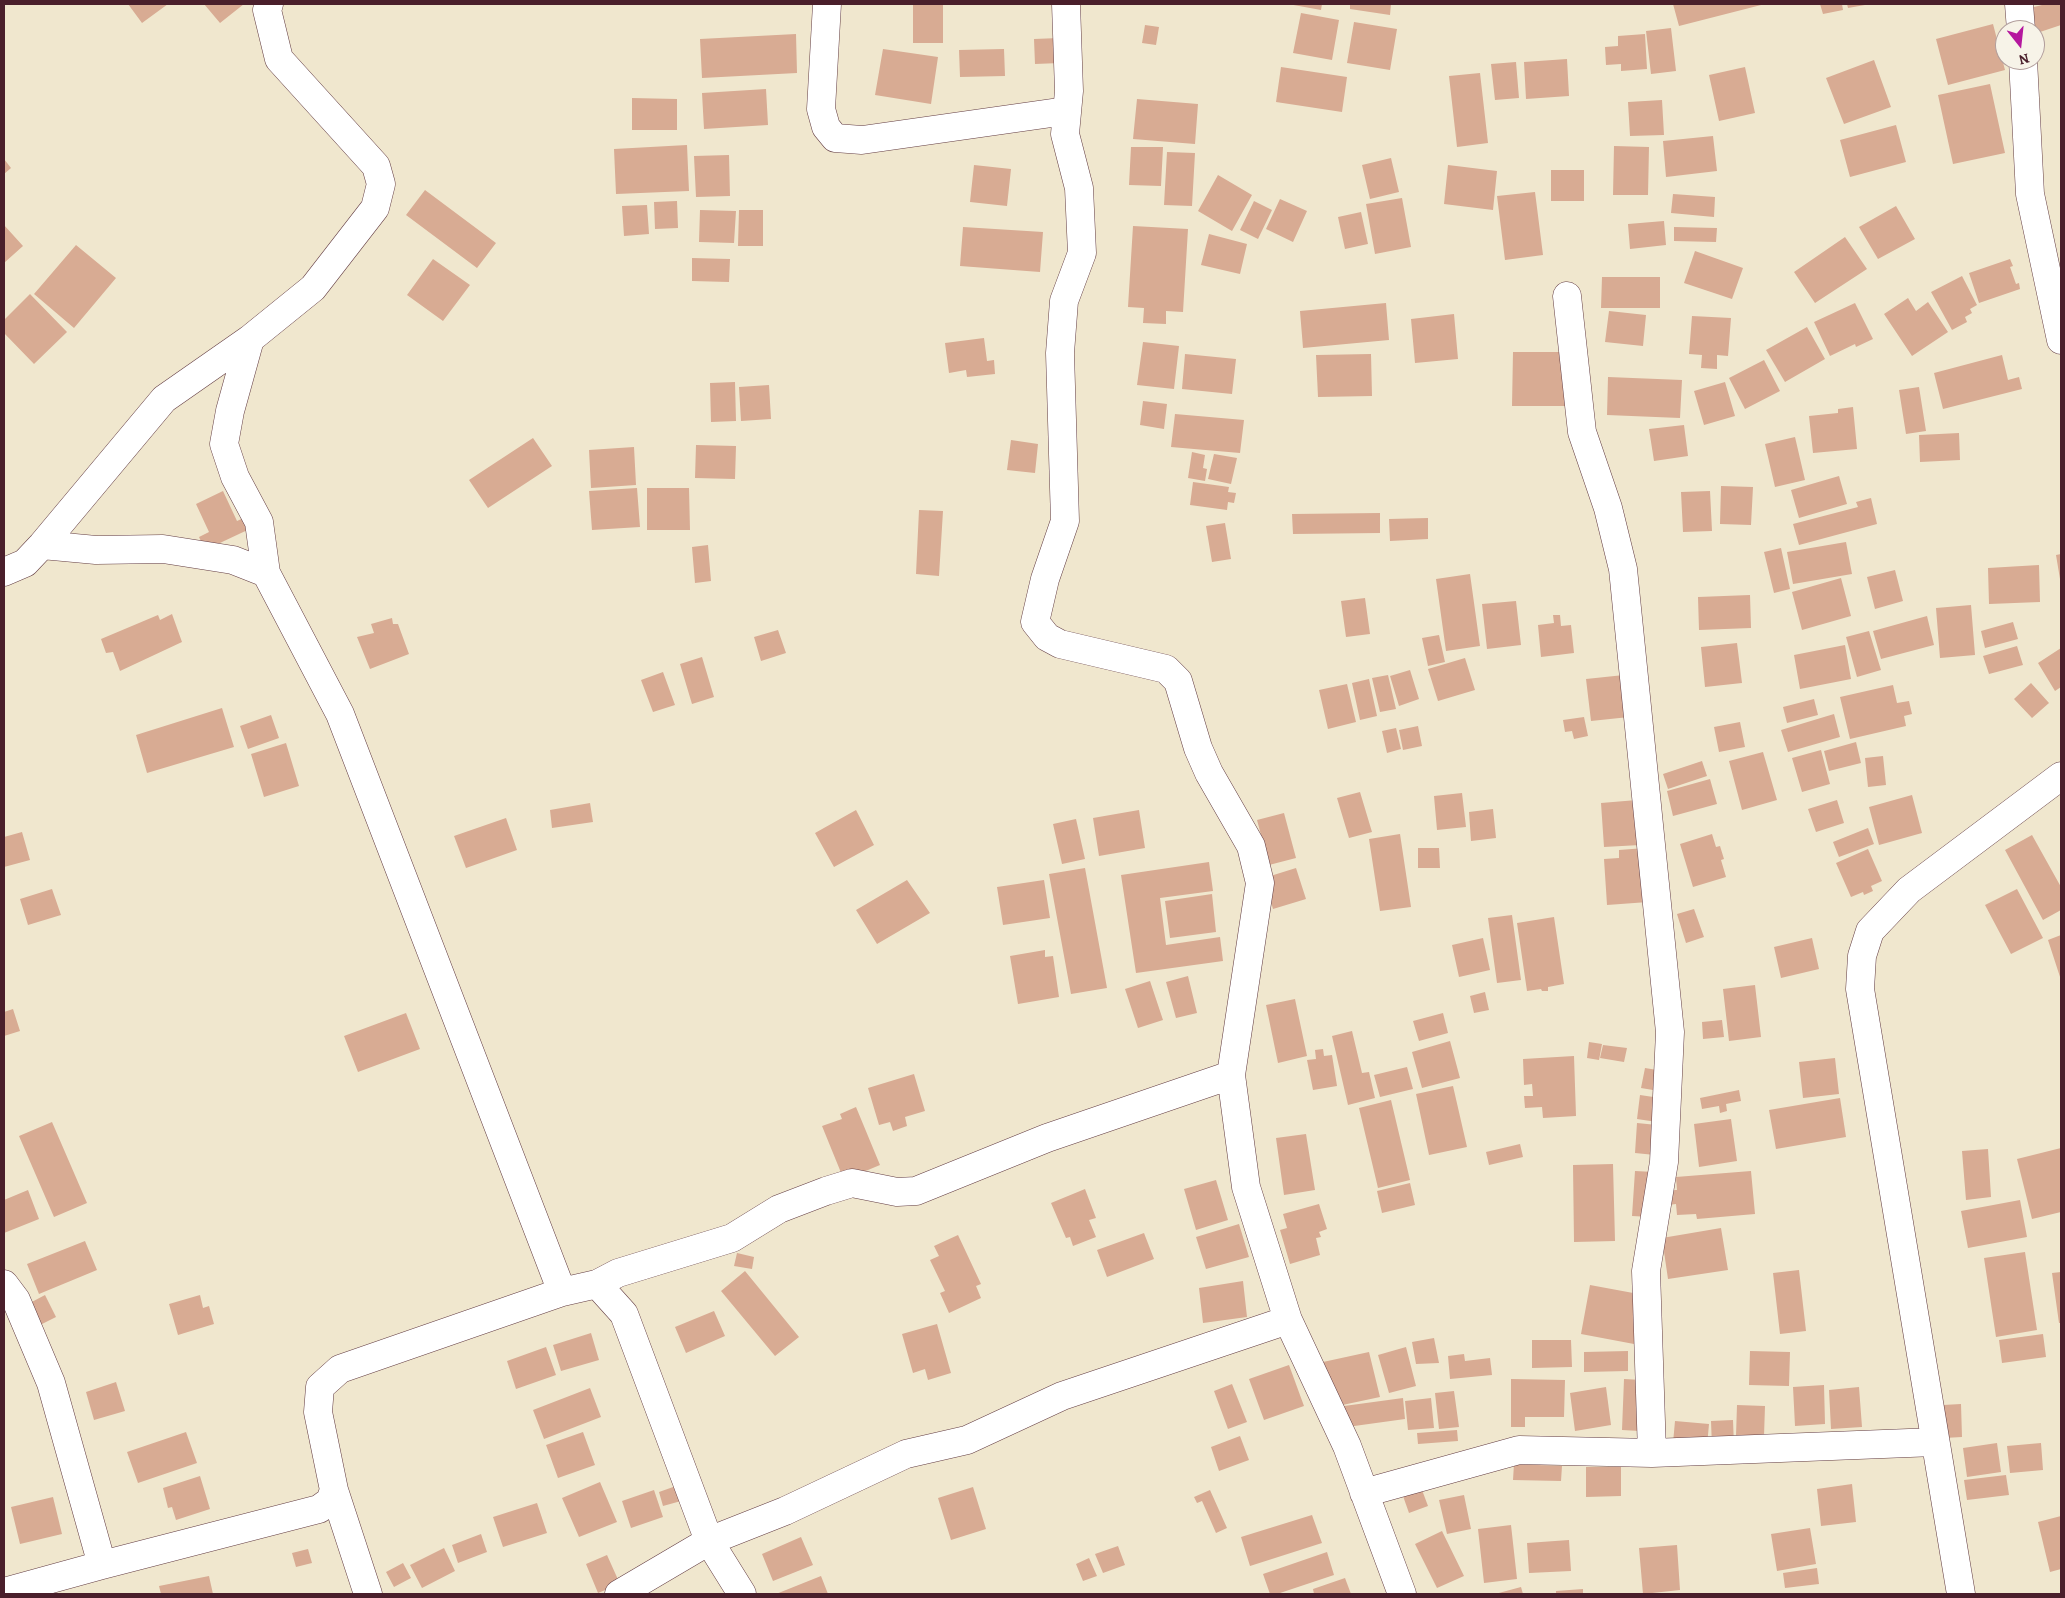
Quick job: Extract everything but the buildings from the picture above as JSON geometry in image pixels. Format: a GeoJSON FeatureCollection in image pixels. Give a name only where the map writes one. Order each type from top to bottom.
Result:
{"type":"FeatureCollection","features":[{"type":"Feature","properties":{"kind":"street"},"geometry":{"type":"LineString","coordinates":[[4,572],[25,563],[164,399],[250,339],[313,288],[375,208],[381,184],[376,166],[279,59],[267,10],[269,4]]}},
{"type":"Feature","properties":{"kind":"street"},"geometry":{"type":"LineString","coordinates":[[827,4],[821,109],[826,126],[835,138],[862,140],[1066,111]]}},
{"type":"Feature","properties":{"kind":"street"},"geometry":{"type":"LineString","coordinates":[[1066,4],[1069,91],[1066,111],[1066,134],[1079,188],[1082,253],[1064,302],[1060,353],[1065,521],[1045,579],[1035,622],[1047,637],[1060,644],[1166,669],[1173,673],[1182,689],[1198,748],[1209,773],[1252,846],[1260,883],[1231,1075],[1246,1187],[1288,1320],[1347,1446],[1402,1594]]}},
{"type":"Feature","properties":{"kind":"street"},"geometry":{"type":"LineString","coordinates":[[2020,4],[2021,20]]}},
{"type":"Feature","properties":{"kind":"street"},"geometry":{"type":"LineString","coordinates":[[2024,70],[2030,194],[2061,340]]}},
{"type":"Feature","properties":{"kind":"street"},"geometry":{"type":"LineString","coordinates":[[1567,296],[1582,432],[1608,508],[1624,570],[1670,1032],[1664,1162],[1646,1270],[1652,1453]]}},
{"type":"Feature","properties":{"kind":"street"},"geometry":{"type":"LineString","coordinates":[[250,339],[230,411],[224,444],[235,477],[259,522],[266,573],[340,714],[562,1292]]}},
{"type":"Feature","properties":{"kind":"street"},"geometry":{"type":"LineString","coordinates":[[42,544],[96,550],[163,549],[233,560],[266,573]]}},
{"type":"Feature","properties":{"kind":"street"},"geometry":{"type":"LineString","coordinates":[[1961,1594],[1860,989],[1862,956],[1870,931],[1909,890],[2061,776]]}},
{"type":"Feature","properties":{"kind":"street"},"geometry":{"type":"LineString","coordinates":[[368,1594],[334,1490],[318,1412],[320,1387],[340,1369],[562,1292],[597,1284],[618,1273],[732,1238],[779,1209],[826,1191],[852,1183],[897,1192],[916,1191],[1047,1138],[1231,1075]]}},
{"type":"Feature","properties":{"kind":"street"},"geometry":{"type":"LineString","coordinates":[[4,1284],[16,1300],[51,1383],[102,1564]]}},
{"type":"Feature","properties":{"kind":"street"},"geometry":{"type":"LineString","coordinates":[[597,1284],[624,1314],[709,1541],[742,1594]]}},
{"type":"Feature","properties":{"kind":"street"},"geometry":{"type":"LineString","coordinates":[[619,1594],[709,1541],[785,1511],[906,1454],[967,1440],[1062,1396],[1169,1362],[1288,1320]]}},
{"type":"Feature","properties":{"kind":"street"},"geometry":{"type":"LineString","coordinates":[[1364,1493],[1519,1450],[1652,1453],[1935,1442]]}},
{"type":"Feature","properties":{"kind":"street"},"geometry":{"type":"LineString","coordinates":[[4,1592],[102,1564],[318,1509],[330,1501],[334,1490]]}}]}
